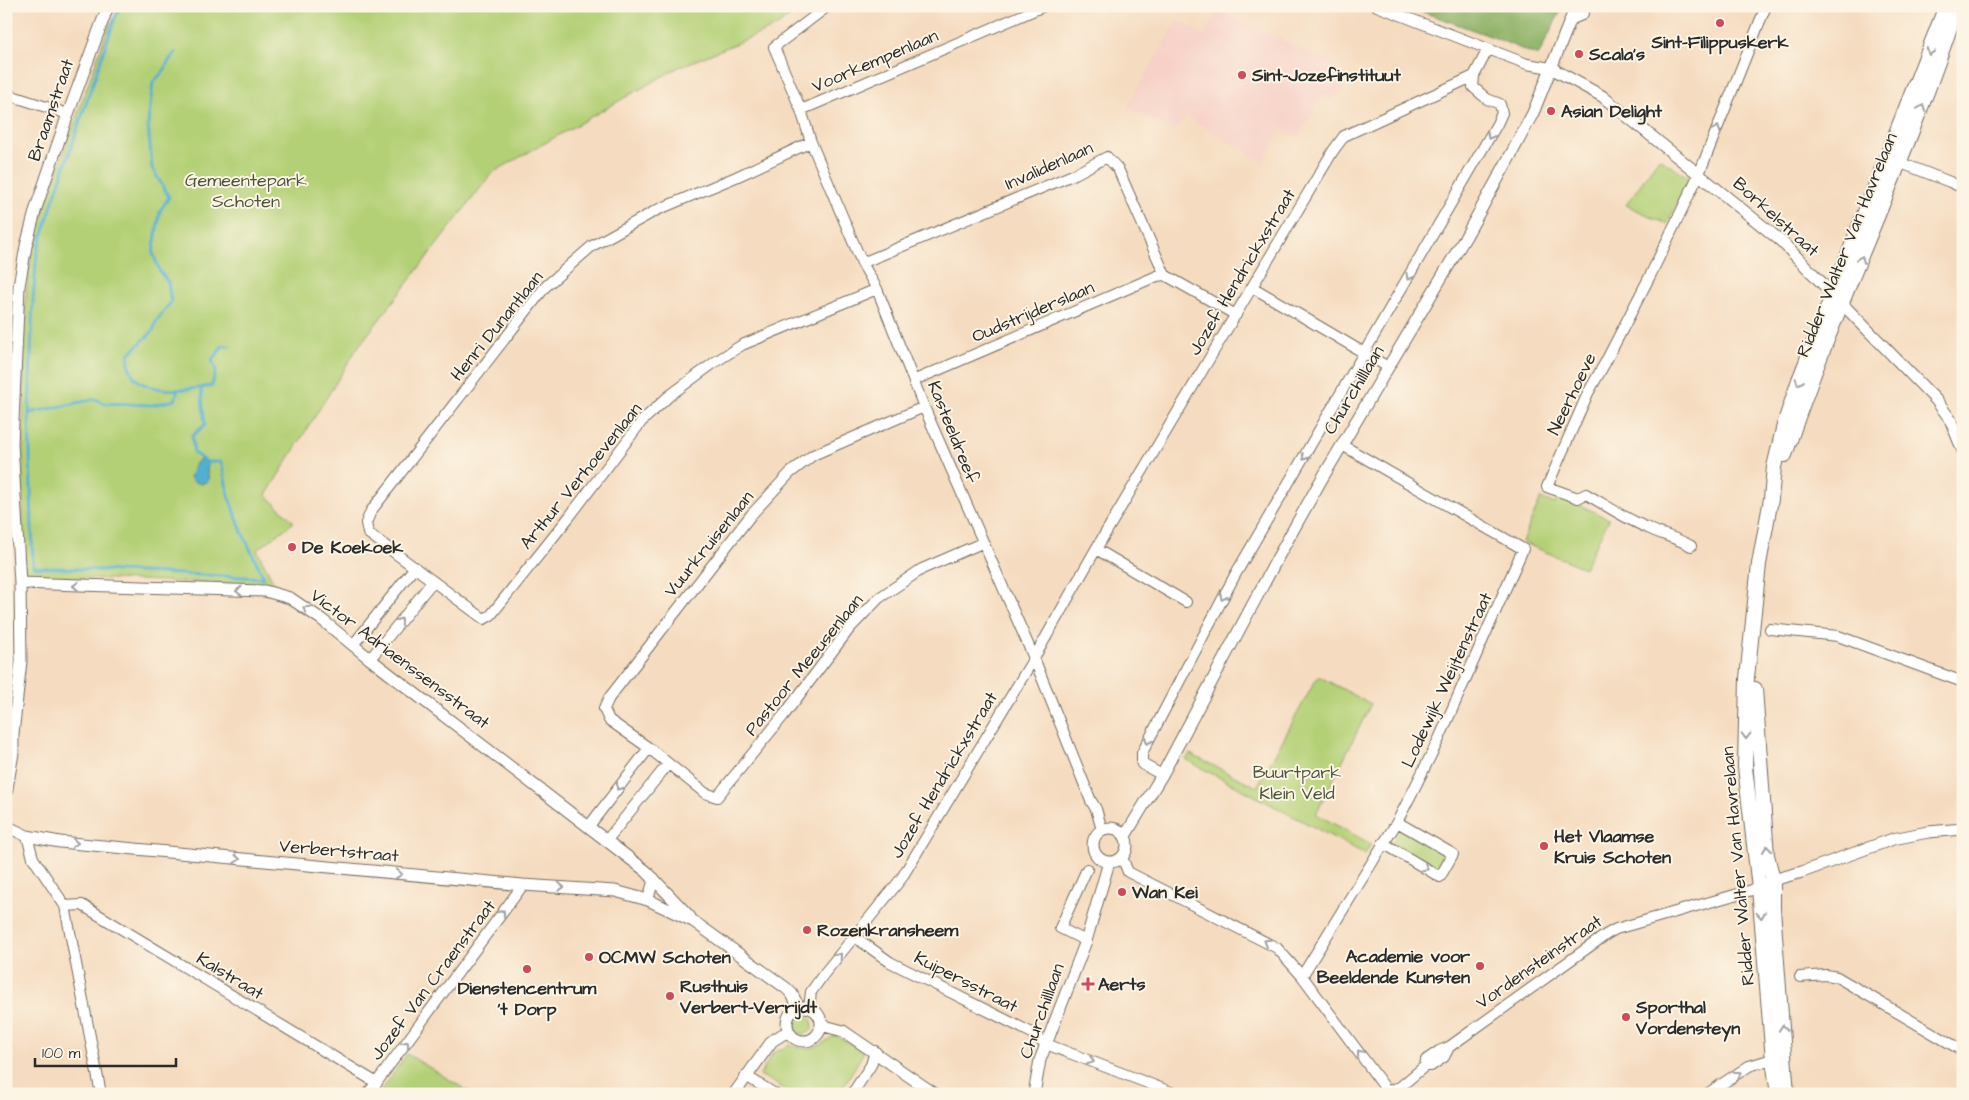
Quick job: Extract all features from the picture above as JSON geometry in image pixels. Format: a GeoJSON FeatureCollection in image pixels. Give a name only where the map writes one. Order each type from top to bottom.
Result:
{"type":"FeatureCollection","features":[{"type":"Feature","properties":{"kind":"main road","name":"Ridder Walter Van Havrelaan"},"geometry":{"type":"LineString","coordinates":[[1838,299],[1946,6]]}},
{"type":"Feature","properties":{"kind":"main road","name":"Ridder Walter Van Havrelaan"},"geometry":{"type":"LineString","coordinates":[[1787,1094],[1779,1057],[1746,767],[1747,678],[1759,564],[1771,499],[1774,467],[1784,425],[1815,338],[1838,299],[1900,163],[1941,58],[1958,6]]}},
{"type":"Feature","properties":{"kind":"main road","name":"Ridder Walter Van Havrelaan"},"geometry":{"type":"LineString","coordinates":[[1752,635],[1767,856],[1773,880],[1779,1057],[1778,1094]]}},
{"type":"Feature","properties":{"kind":"street","name":"Braamstraat"},"geometry":{"type":"LineString","coordinates":[[6,794],[21,661],[20,583],[12,444],[19,286],[30,228],[68,114],[108,6]]}},
{"type":"Feature","properties":{"kind":"street","name":"Kasteeldreef"},"geometry":{"type":"LineString","coordinates":[[828,6],[774,47],[801,110],[811,142],[862,263],[877,289],[924,408],[1034,658],[1087,793],[1096,809],[1102,830]]}},
{"type":"Feature","properties":{"kind":"street","name":"Voorkempenlaan"},"geometry":{"type":"LineString","coordinates":[[801,110],[1044,6]]}},
{"type":"Feature","properties":{"kind":"street"},"geometry":{"type":"LineString","coordinates":[[1378,6],[1527,64],[1551,68]]}},
{"type":"Feature","properties":{"kind":"street","name":"Churchilllaan"},"geometry":{"type":"LineString","coordinates":[[1125,836],[1162,775],[1278,557],[1342,444],[1465,238],[1513,150],[1533,113],[1576,6]]}},
{"type":"Feature","properties":{"kind":"street","name":"Churchilllaan"},"geometry":{"type":"LineString","coordinates":[[1570,20],[1582,15],[1587,6]]}},
{"type":"Feature","properties":{"kind":"street"},"geometry":{"type":"LineString","coordinates":[[1699,174],[1766,6]]}},
{"type":"Feature","properties":{"kind":"street"},"geometry":{"type":"LineString","coordinates":[[1474,76],[1488,49]]}},
{"type":"Feature","properties":{"kind":"street","name":"Borkelstraat"},"geometry":{"type":"LineString","coordinates":[[1551,68],[1602,96],[1782,241],[1936,400],[1950,419],[1963,452]]}},
{"type":"Feature","properties":{"kind":"street","name":"Churchilllaan"},"geometry":{"type":"LineString","coordinates":[[1162,775],[1142,764],[1142,753],[1234,575],[1365,354],[1502,113],[1500,104],[1487,99],[1473,87],[1474,76]]}},
{"type":"Feature","properties":{"kind":"street","name":"Jozef Hendrickxstraat"},"geometry":{"type":"LineString","coordinates":[[804,1008],[811,992],[823,975],[901,879],[1034,658],[1096,548],[1328,158],[1344,136],[1474,76]]}},
{"type":"Feature","properties":{"kind":"street"},"geometry":{"type":"LineString","coordinates":[[6,94],[68,114]]}},
{"type":"Feature","properties":{"kind":"street","name":"Henri Dunantlaan"},"geometry":{"type":"LineString","coordinates":[[484,619],[368,533],[366,522],[371,511],[545,287],[592,246],[657,210],[736,177],[811,142]]}},
{"type":"Feature","properties":{"kind":"street","name":"Invalidenlaan"},"geometry":{"type":"LineString","coordinates":[[862,263],[1075,174],[1107,158],[1118,169],[1165,275]]}},
{"type":"Feature","properties":{"kind":"street"},"geometry":{"type":"LineString","coordinates":[[1900,163],[1963,188]]}},
{"type":"Feature","properties":{"kind":"street","name":"Neerhoeve"},"geometry":{"type":"LineString","coordinates":[[1691,546],[1626,518],[1586,494],[1578,498],[1548,487],[1588,393],[1652,274],[1699,174]]}},
{"type":"Feature","properties":{"kind":"street"},"geometry":{"type":"LineString","coordinates":[[1165,275],[1236,315]]}},
{"type":"Feature","properties":{"kind":"street","name":"Oudstrijderslaan"},"geometry":{"type":"LineString","coordinates":[[914,380],[1157,276],[1165,275]]}},
{"type":"Feature","properties":{"kind":"street"},"geometry":{"type":"LineString","coordinates":[[1252,287],[1388,367]]}},
{"type":"Feature","properties":{"kind":"street","name":"Arthur Verhoevenlaan"},"geometry":{"type":"LineString","coordinates":[[484,619],[491,615],[570,516],[642,421],[670,396],[715,362],[742,345],[877,289]]}},
{"type":"Feature","properties":{"kind":"street","name":"Vuurkruisenlaan"},"geometry":{"type":"LineString","coordinates":[[717,797],[705,793],[649,748],[609,720],[604,709],[609,698],[751,515],[790,473],[813,456],[924,408]]}},
{"type":"Feature","properties":{"kind":"street","name":"Lodewijk Weijtenstraat"},"geometry":{"type":"LineString","coordinates":[[1302,976],[1396,822],[1439,739],[1523,549],[1342,444]]}},
{"type":"Feature","properties":{"kind":"street","name":"Pastoor Meeusenlaan"},"geometry":{"type":"LineString","coordinates":[[717,797],[784,715],[850,628],[879,598],[922,569],[982,543]]}},
{"type":"Feature","properties":{"kind":"street"},"geometry":{"type":"LineString","coordinates":[[1096,548],[1186,602]]}},
{"type":"Feature","properties":{"kind":"street"},"geometry":{"type":"LineString","coordinates":[[353,645],[415,567]]}},
{"type":"Feature","properties":{"kind":"street"},"geometry":{"type":"LineString","coordinates":[[370,659],[433,581]]}},
{"type":"Feature","properties":{"kind":"street","name":"Victor Adriaenssensstraat"},"geometry":{"type":"LineString","coordinates":[[20,583],[265,591],[290,598],[321,619],[370,659],[608,840],[654,878]]}},
{"type":"Feature","properties":{"kind":"street"},"geometry":{"type":"LineString","coordinates":[[1770,630],[1838,636],[1963,682]]}},
{"type":"Feature","properties":{"kind":"street","name":"Braamstraat"},"geometry":{"type":"LineString","coordinates":[[6,752],[13,734]]}},
{"type":"Feature","properties":{"kind":"street"},"geometry":{"type":"LineString","coordinates":[[589,826],[649,748]]}},
{"type":"Feature","properties":{"kind":"street"},"geometry":{"type":"LineString","coordinates":[[608,840],[668,764]]}},
{"type":"Feature","properties":{"kind":"street"},"geometry":{"type":"LineString","coordinates":[[1383,843],[1440,877],[1453,854],[1396,822]]}},
{"type":"Feature","properties":{"kind":"street","name":"Verbertstraat"},"geometry":{"type":"LineString","coordinates":[[6,826],[27,836],[60,842],[523,885],[615,891],[648,900],[693,921],[786,988],[804,1008],[818,1014],[821,1025]]}},
{"type":"Feature","properties":{"kind":"street"},"geometry":{"type":"LineString","coordinates":[[1117,829],[1125,836],[1127,847],[1122,857],[1109,862],[1098,857],[1093,846],[1094,840],[1102,830],[1117,829]]}},
{"type":"Feature","properties":{"kind":"street","name":"Vordensteinstraat"},"geometry":{"type":"LineString","coordinates":[[1386,1094],[1388,1091],[1400,1087],[1425,1066],[1431,1066],[1444,1057],[1449,1047],[1551,973],[1612,932],[1759,888],[1773,880],[1802,872],[1893,839],[1928,832],[1963,829]]}},
{"type":"Feature","properties":{"kind":"street"},"geometry":{"type":"LineString","coordinates":[[27,836],[33,858],[65,906],[102,1094]]}},
{"type":"Feature","properties":{"kind":"street"},"geometry":{"type":"LineString","coordinates":[[1122,857],[1128,872],[1253,934],[1277,948],[1302,976],[1383,1085],[1384,1090],[1382,1094]]}},
{"type":"Feature","properties":{"kind":"street","name":"Churchilllaan"},"geometry":{"type":"LineString","coordinates":[[1034,1094],[1040,1060],[1086,941],[1109,862]]}},
{"type":"Feature","properties":{"kind":"street"},"geometry":{"type":"LineString","coordinates":[[1086,941],[1060,928],[1087,869]]}},
{"type":"Feature","properties":{"kind":"street"},"geometry":{"type":"LineString","coordinates":[[648,900],[654,878]]}},
{"type":"Feature","properties":{"kind":"street","name":"Verbertstraat"},"geometry":{"type":"LineString","coordinates":[[654,878],[693,921]]}},
{"type":"Feature","properties":{"kind":"street","name":"Jozef Van Craenstraat"},"geometry":{"type":"LineString","coordinates":[[368,1094],[523,885]]}},
{"type":"Feature","properties":{"kind":"street","name":"Kalstraat"},"geometry":{"type":"LineString","coordinates":[[65,906],[82,905],[376,1083]]}},
{"type":"Feature","properties":{"kind":"street","name":"Kuipersstraat"},"geometry":{"type":"LineString","coordinates":[[855,937],[890,962],[1030,1032],[1046,1044],[1176,1094]]}},
{"type":"Feature","properties":{"kind":"street"},"geometry":{"type":"LineString","coordinates":[[1800,977],[1826,975],[1837,977],[1963,1051]]}},
{"type":"Feature","properties":{"kind":"street"},"geometry":{"type":"LineString","coordinates":[[804,1008],[789,1014],[786,1026],[796,1040],[807,1041],[817,1036],[821,1025],[843,1031],[875,1051],[935,1094]]}},
{"type":"Feature","properties":{"kind":"street"},"geometry":{"type":"LineString","coordinates":[[734,1094],[772,1041],[788,1031]]}},
{"type":"Feature","properties":{"kind":"street"},"geometry":{"type":"LineString","coordinates":[[852,1094],[871,1065],[872,1055],[875,1051]]}},
{"type":"Feature","properties":{"kind":"street"},"geometry":{"type":"LineString","coordinates":[[1707,1094],[1749,1066],[1779,1057]]}},
{"type":"Feature","properties":{"kind":"street"},"geometry":{"type":"LineString","coordinates":[[746,1076],[775,1094]]}},
{"type":"Feature","properties":{"kind":"shaded area","name":"Sint-Jozefinstituut"},"geometry":{"type":"Polygon","coordinates":[[[1217,9],[1319,58],[1330,59],[1343,90],[1330,100],[1323,96],[1298,137],[1282,130],[1263,162],[1186,116],[1175,131],[1127,107],[1178,20],[1205,36],[1217,9]]]}},
{"type":"Feature","properties":{"kind":"green space","name":"Gemeentepark Schoten"},"geometry":{"type":"Polygon","coordinates":[[[123,6],[803,6],[776,27],[677,68],[492,173],[358,347],[266,495],[294,522],[257,550],[275,585],[22,576],[24,313],[32,242],[109,25],[123,6]]]}},
{"type":"Feature","properties":{"kind":"green space"},"geometry":{"type":"Polygon","coordinates":[[[1406,6],[1563,6],[1538,56],[1493,37],[1406,6]]]}},
{"type":"Feature","properties":{"kind":"green space"},"geometry":{"type":"Polygon","coordinates":[[[1659,158],[1689,178],[1667,224],[1626,205],[1659,158]]]}},
{"type":"Feature","properties":{"kind":"green space"},"geometry":{"type":"Polygon","coordinates":[[[1559,495],[1609,519],[1584,568],[1522,542],[1541,498],[1555,504],[1559,495]]]}},
{"type":"Feature","properties":{"kind":"green space","name":"Buurtpark Klein Veld"},"geometry":{"type":"Polygon","coordinates":[[[1318,676],[1371,704],[1316,814],[1371,844],[1365,854],[1186,760],[1190,754],[1257,787],[1318,676]]]}},
{"type":"Feature","properties":{"kind":"green space"},"geometry":{"type":"Polygon","coordinates":[[[1401,828],[1448,856],[1439,871],[1392,843],[1401,828]]]}},
{"type":"Feature","properties":{"kind":"green space"},"geometry":{"type":"Polygon","coordinates":[[[804,1016],[810,1019],[813,1025],[810,1031],[804,1034],[798,1031],[795,1025],[798,1019],[804,1016]]]}},
{"type":"Feature","properties":{"kind":"green space"},"geometry":{"type":"Polygon","coordinates":[[[835,1035],[864,1052],[839,1094],[793,1094],[760,1075],[773,1053],[790,1045],[809,1049],[814,1048],[835,1035]]]}},
{"type":"Feature","properties":{"kind":"green space"},"geometry":{"type":"Polygon","coordinates":[[[407,1054],[473,1094],[379,1094],[407,1054]]]}},
{"type":"Feature","properties":{"kind":"water"},"geometry":{"type":"Polygon","coordinates":[[[201,458],[209,462],[207,470],[209,480],[202,484],[190,478],[194,466],[201,458]]]}},
{"type":"Feature","properties":{"kind":"waterway"},"geometry":{"type":"LineString","coordinates":[[121,6],[116,15],[37,253],[33,300],[29,413],[33,566],[264,578],[242,532],[230,500],[221,462],[207,462],[194,453],[192,436],[205,425],[201,388]]}},
{"type":"Feature","properties":{"kind":"waterway"},"geometry":{"type":"LineString","coordinates":[[176,52],[164,71],[153,82],[148,124],[152,168],[169,197],[160,211],[153,253],[160,272],[168,282],[171,302],[156,322],[153,331],[129,354],[130,368],[136,378],[145,385],[158,388],[172,390],[212,386],[216,369],[212,362],[213,358],[222,346],[230,346]]}},
{"type":"Feature","properties":{"kind":"waterway"},"geometry":{"type":"LineString","coordinates":[[29,413],[96,399],[103,403],[153,405],[175,400],[178,390]]}},
{"type":"Feature","properties":{"kind":"place","name":"Sint-Filippuskerk"},"geometry":{"type":"Point","coordinates":[1720,23]}},
{"type":"Feature","properties":{"kind":"place","name":"Scala's"},"geometry":{"type":"Point","coordinates":[1579,54]}},
{"type":"Feature","properties":{"kind":"place","name":"Sint-Jozefinstituut"},"geometry":{"type":"Point","coordinates":[1242,75]}},
{"type":"Feature","properties":{"kind":"place","name":"Asian Delight"},"geometry":{"type":"Point","coordinates":[1551,111]}},
{"type":"Feature","properties":{"kind":"place","name":"De Koekoek"},"geometry":{"type":"Point","coordinates":[292,547]}},
{"type":"Feature","properties":{"kind":"place","name":"Het Vlaamse Kruis Schoten"},"geometry":{"type":"Point","coordinates":[1544,846]}},
{"type":"Feature","properties":{"kind":"place","name":"Wan Kei"},"geometry":{"type":"Point","coordinates":[1122,892]}},
{"type":"Feature","properties":{"kind":"place","name":"Rozenkransheem"},"geometry":{"type":"Point","coordinates":[807,930]}},
{"type":"Feature","properties":{"kind":"place","name":"OCMW Schoten"},"geometry":{"type":"Point","coordinates":[589,957]}},
{"type":"Feature","properties":{"kind":"place","name":"Academie voor Beeldende Kunsten"},"geometry":{"type":"Point","coordinates":[1480,966]}},
{"type":"Feature","properties":{"kind":"place","name":"Dienstencentrum 't Dorp"},"geometry":{"type":"Point","coordinates":[527,969]}},
{"type":"Feature","properties":{"kind":"place","name":"Aerts"},"geometry":{"type":"Point","coordinates":[1088,984]}},
{"type":"Feature","properties":{"kind":"place","name":"Rusthuis Verbert-Verrijdt"},"geometry":{"type":"Point","coordinates":[670,996]}},
{"type":"Feature","properties":{"kind":"place","name":"Sporthal Vordensteyn"},"geometry":{"type":"Point","coordinates":[1626,1017]}}]}
